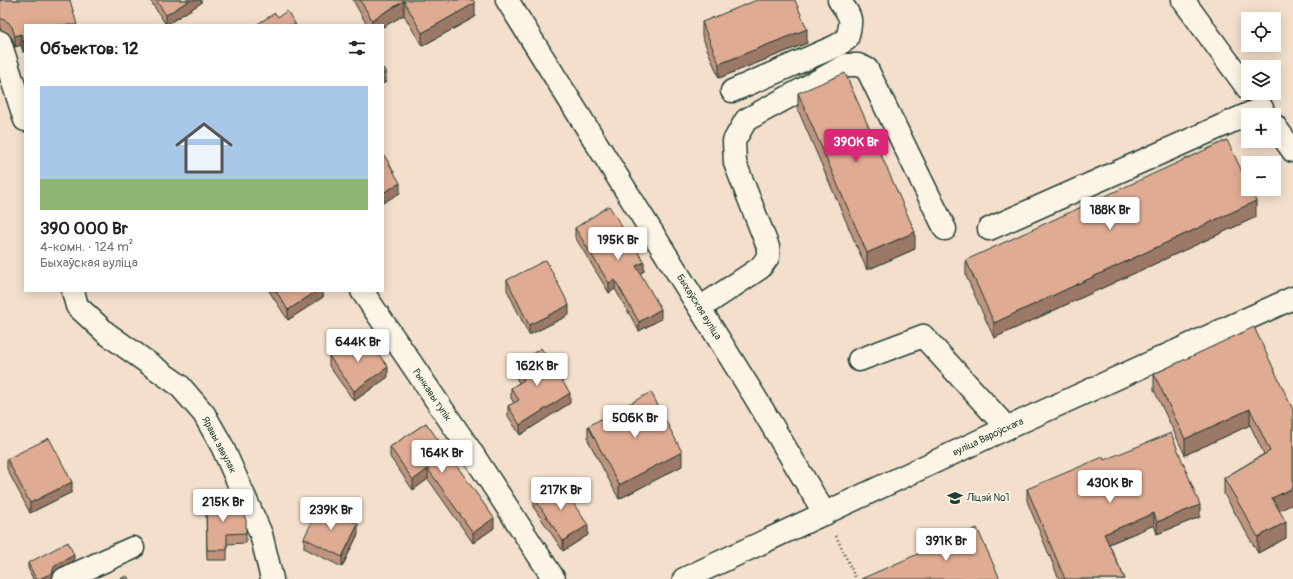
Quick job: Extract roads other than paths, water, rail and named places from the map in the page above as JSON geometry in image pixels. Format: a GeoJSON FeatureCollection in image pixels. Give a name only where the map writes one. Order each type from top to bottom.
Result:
{"type":"FeatureCollection","features":[{"type":"Feature","properties":{"kind":"street","name":"Быхаўская вуліца"},"geometry":{"type":"LineString","coordinates":[[507,0],[755,397],[830,523]]}},
{"type":"Feature","properties":{"kind":"street"},"geometry":{"type":"LineString","coordinates":[[732,91],[836,46],[847,39],[851,26],[851,19],[839,0]]}},
{"type":"Feature","properties":{"kind":"street"},"geometry":{"type":"LineString","coordinates":[[1183,0],[1241,79]]}},
{"type":"Feature","properties":{"kind":"street"},"geometry":{"type":"LineString","coordinates":[[0,42],[24,117]]}},
{"type":"Feature","properties":{"kind":"street"},"geometry":{"type":"LineString","coordinates":[[700,308],[760,268],[768,257],[768,247],[735,163],[734,141],[746,120],[847,65],[858,65],[866,70],[945,229]]}},
{"type":"Feature","properties":{"kind":"street"},"geometry":{"type":"LineString","coordinates":[[990,229],[1241,120]]}},
{"type":"Feature","properties":{"kind":"street"},"geometry":{"type":"LineString","coordinates":[[1281,134],[1293,151]]}},
{"type":"Feature","properties":{"kind":"street","name":"Яравы завулак"},"geometry":{"type":"LineString","coordinates":[[73,292],[77,306],[100,328],[179,385],[204,414],[222,446],[261,534],[272,579]]}},
{"type":"Feature","properties":{"kind":"street","name":"Рынкавы тупік"},"geometry":{"type":"LineString","coordinates":[[363,292],[470,450],[554,579]]}},
{"type":"Feature","properties":{"kind":"street","name":"вуліца Вароўскага"},"geometry":{"type":"LineString","coordinates":[[690,578],[830,523],[1007,428],[1293,298]]}},
{"type":"Feature","properties":{"kind":"street"},"geometry":{"type":"LineString","coordinates":[[859,360],[923,336],[1007,428]]}},
{"type":"Feature","properties":{"kind":"street"},"geometry":{"type":"LineString","coordinates":[[64,579],[133,548]]}},
{"type":"Feature","properties":{"kind":"place","name":"Ліцэй №1"},"geometry":{"type":"Point","coordinates":[955,498]}}]}
